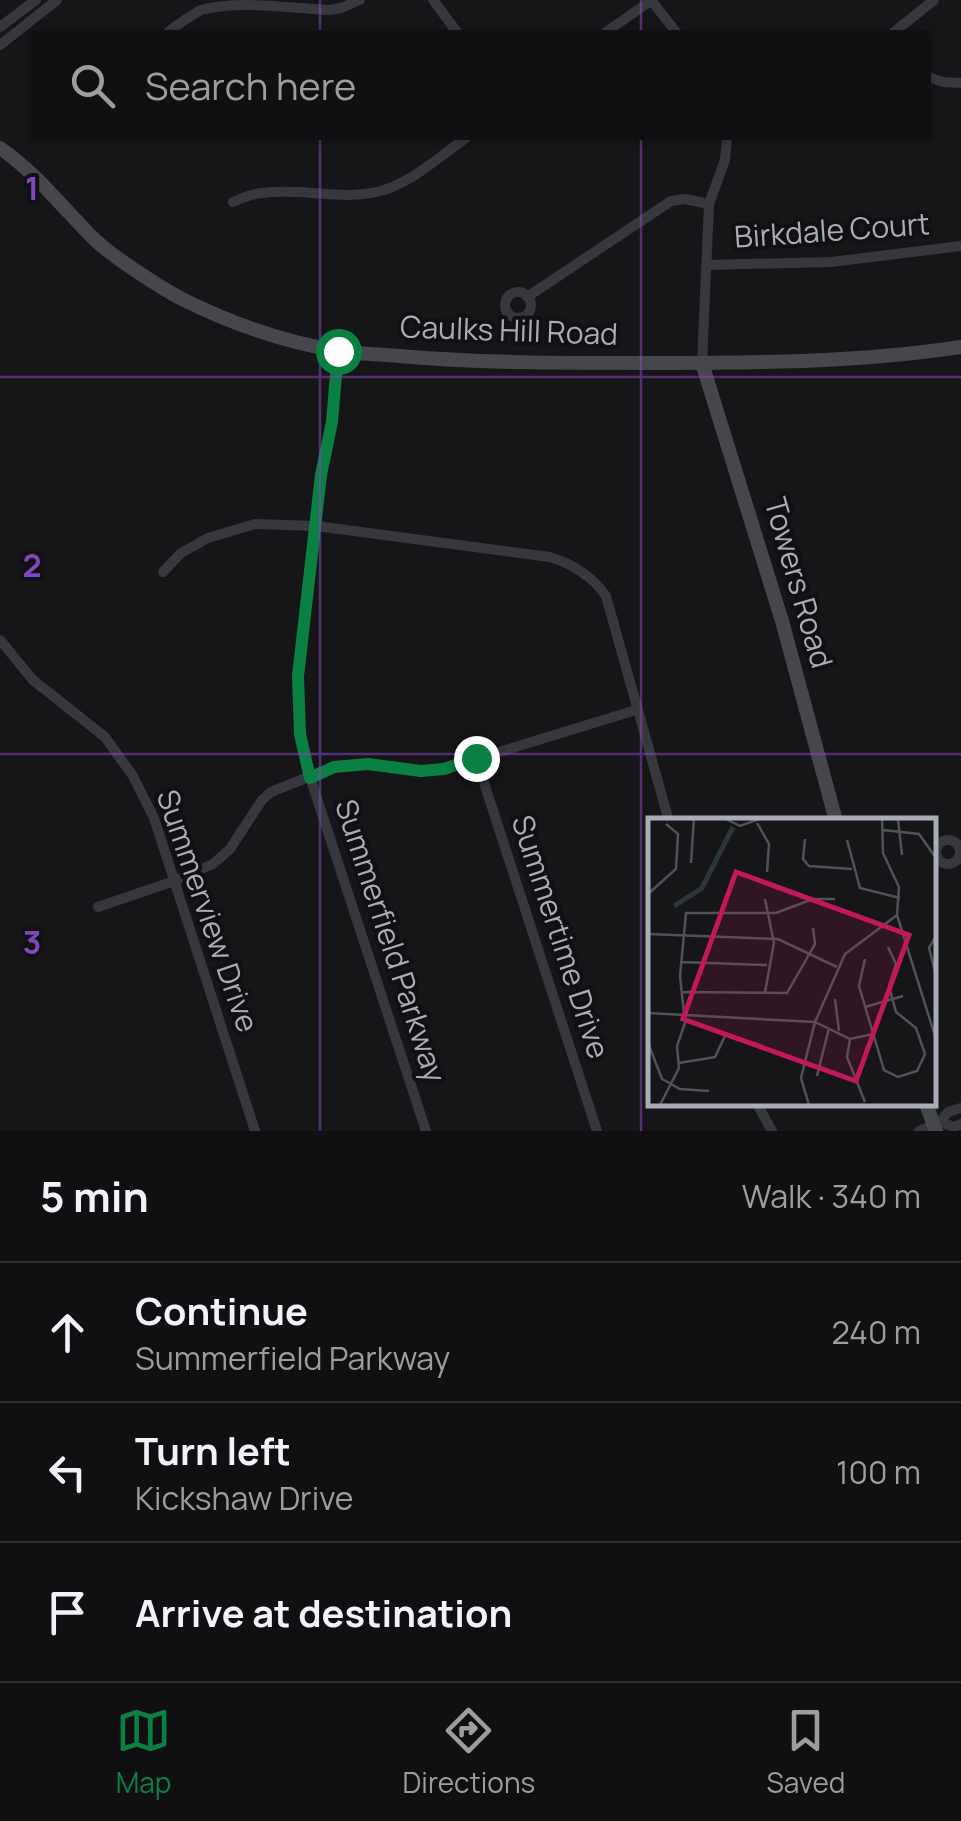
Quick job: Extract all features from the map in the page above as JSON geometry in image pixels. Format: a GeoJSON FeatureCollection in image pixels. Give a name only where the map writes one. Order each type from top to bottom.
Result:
{"type":"FeatureCollection","features":[{"type":"Feature","properties":{"kind":"main road","name":"Caulks Hill Road"},"geometry":{"type":"LineString","coordinates":[[0,148],[95,240],[176,296],[230,322],[338,351],[526,362],[702,363],[858,360],[961,346]]}},
{"type":"Feature","properties":{"kind":"main road","name":"Towers Road"},"geometry":{"type":"LineString","coordinates":[[702,363],[782,621],[835,818]]}},
{"type":"Feature","properties":{"kind":"street"},"geometry":{"type":"LineString","coordinates":[[0,27],[36,0]]}},
{"type":"Feature","properties":{"kind":"street"},"geometry":{"type":"LineString","coordinates":[[0,45],[58,0]]}},
{"type":"Feature","properties":{"kind":"street"},"geometry":{"type":"LineString","coordinates":[[171,30],[216,5],[251,2],[328,10],[360,0]]}},
{"type":"Feature","properties":{"kind":"street"},"geometry":{"type":"LineString","coordinates":[[433,0],[456,30]]}},
{"type":"Feature","properties":{"kind":"street"},"geometry":{"type":"LineString","coordinates":[[609,30],[652,0],[674,30]]}},
{"type":"Feature","properties":{"kind":"street"},"geometry":{"type":"LineString","coordinates":[[896,30],[934,0]]}},
{"type":"Feature","properties":{"kind":"street"},"geometry":{"type":"LineString","coordinates":[[931,78],[961,83]]}},
{"type":"Feature","properties":{"kind":"street"},"geometry":{"type":"LineString","coordinates":[[232,202],[262,193],[347,195],[388,189],[463,140]]}},
{"type":"Feature","properties":{"kind":"street"},"geometry":{"type":"LineString","coordinates":[[702,363],[709,204],[725,160],[727,140]]}},
{"type":"Feature","properties":{"kind":"street"},"geometry":{"type":"LineString","coordinates":[[527,296],[670,202],[684,198],[709,204]]}},
{"type":"Feature","properties":{"kind":"street","name":"Birkdale Court"},"geometry":{"type":"LineString","coordinates":[[707,265],[832,262],[961,246]]}},
{"type":"Feature","properties":{"kind":"street","name":"Summerfield Parkway"},"geometry":{"type":"LineString","coordinates":[[338,351],[332,422],[321,475],[299,655],[297,698],[303,752],[426,1131]]}},
{"type":"Feature","properties":{"kind":"street"},"geometry":{"type":"LineString","coordinates":[[163,572],[181,553],[208,538],[255,524],[316,526],[550,557],[572,565],[606,596],[668,818]]}},
{"type":"Feature","properties":{"kind":"street","name":"Summerview Drive"},"geometry":{"type":"LineString","coordinates":[[0,640],[33,680],[105,737],[133,776],[154,818],[255,1131]]}},
{"type":"Feature","properties":{"kind":"street"},"geometry":{"type":"LineString","coordinates":[[0,664],[12,654]]}},
{"type":"Feature","properties":{"kind":"street"},"geometry":{"type":"LineString","coordinates":[[98,906],[212,864],[230,849],[262,800],[334,767],[368,764],[421,771],[444,769],[636,710]]}},
{"type":"Feature","properties":{"kind":"street","name":"Summertime Drive"},"geometry":{"type":"LineString","coordinates":[[476,758],[596,1131]]}},
{"type":"Feature","properties":{"kind":"street"},"geometry":{"type":"LineString","coordinates":[[758,1106],[772,1131]]}},
{"type":"Feature","properties":{"kind":"street"},"geometry":{"type":"LineString","coordinates":[[937,1126],[948,1112],[961,1108]]}},
{"type":"Feature","properties":{"kind":"street"},"geometry":{"type":"LineString","coordinates":[[919,1131],[961,1124]]}},
{"type":"Feature","properties":{"kind":"route"},"geometry":{"type":"LineString","coordinates":[[338,351],[332,422],[321,475],[299,655],[300,734],[310,778],[334,767],[368,764],[421,771],[444,769],[476,758]]}}]}
